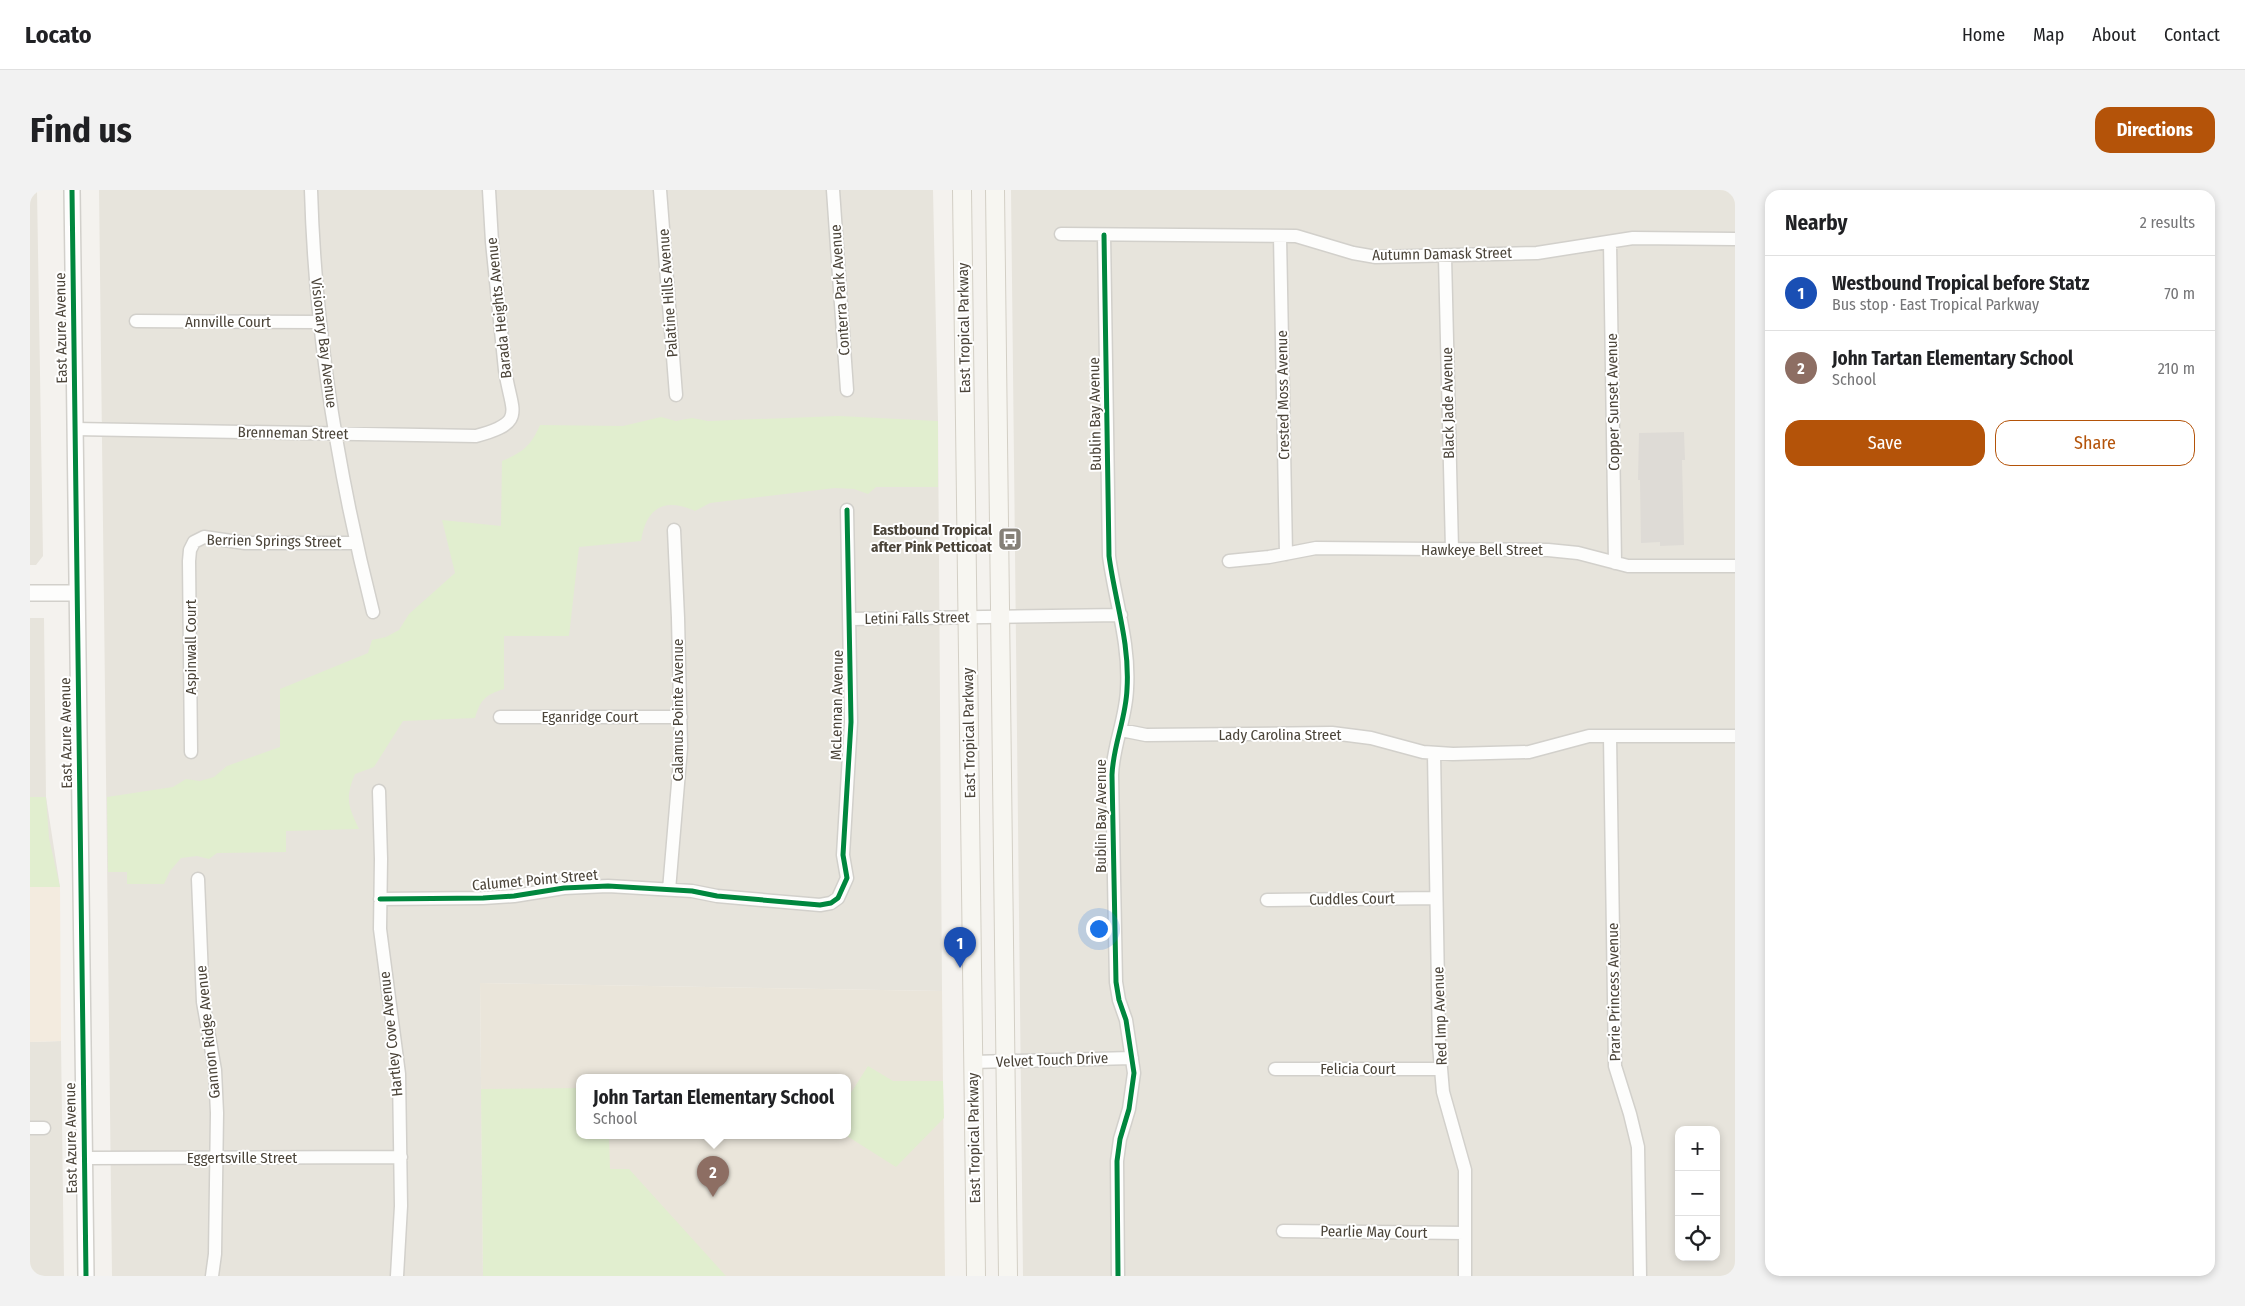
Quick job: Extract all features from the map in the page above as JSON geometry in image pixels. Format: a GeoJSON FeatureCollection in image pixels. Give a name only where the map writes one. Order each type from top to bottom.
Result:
{"type":"FeatureCollection","features":[{"type":"Feature","properties":{"kind":"main road","name":"East Tropical Parkway"},"geometry":{"type":"LineString","coordinates":[[962,190],[1005,1061],[1008,1276]]}},
{"type":"Feature","properties":{"kind":"main road","name":"East Tropical Parkway"},"geometry":{"type":"LineString","coordinates":[[976,1276],[973,1062],[995,190]]}},
{"type":"Feature","properties":{"kind":"street","name":"East Azure Avenue"},"geometry":{"type":"LineString","coordinates":[[72,190],[86,1276]]}},
{"type":"Feature","properties":{"kind":"street","name":"Visionary Bay Avenue"},"geometry":{"type":"LineString","coordinates":[[311,190],[316,284],[336,433],[355,543],[373,612]]}},
{"type":"Feature","properties":{"kind":"street","name":"Barada Heights Avenue"},"geometry":{"type":"LineString","coordinates":[[489,190],[492,242],[504,360],[508,390],[514,407],[509,423]]}},
{"type":"Feature","properties":{"kind":"street","name":"Palatine Hills Avenue"},"geometry":{"type":"LineString","coordinates":[[660,190],[676,395]]}},
{"type":"Feature","properties":{"kind":"street","name":"Conterra Park Avenue"},"geometry":{"type":"LineString","coordinates":[[833,190],[847,390]]}},
{"type":"Feature","properties":{"kind":"street","name":"Autumn Damask Street"},"geometry":{"type":"LineString","coordinates":[[1061,234],[1280,236],[1308,239],[1353,253],[1376,256],[1537,253],[1633,238],[1735,239]]}},
{"type":"Feature","properties":{"kind":"street","name":"Bublin Bay Avenue"},"geometry":{"type":"LineString","coordinates":[[1104,235],[1110,556],[1113,582],[1126,642],[1128,688],[1121,730],[1113,756],[1112,775],[1116,982],[1119,1000],[1126,1020],[1134,1073],[1133,1090],[1117,1161],[1118,1276]]}},
{"type":"Feature","properties":{"kind":"street","name":"Crested Moss Avenue"},"geometry":{"type":"LineString","coordinates":[[1280,236],[1286,554]]}},
{"type":"Feature","properties":{"kind":"street","name":"Copper Sunset Avenue"},"geometry":{"type":"LineString","coordinates":[[1610,242],[1615,563]]}},
{"type":"Feature","properties":{"kind":"street","name":"Black Jade Avenue"},"geometry":{"type":"LineString","coordinates":[[1445,256],[1452,549]]}},
{"type":"Feature","properties":{"kind":"street","name":"Annville Court"},"geometry":{"type":"LineString","coordinates":[[136,321],[320,322]]}},
{"type":"Feature","properties":{"kind":"street","name":"Brenneman Street"},"geometry":{"type":"LineString","coordinates":[[75,429],[476,436],[499,429],[509,423]]}},
{"type":"Feature","properties":{"kind":"street","name":"McLennan Avenue"},"geometry":{"type":"LineString","coordinates":[[838,898],[847,878],[843,855],[851,722],[848,510]]}},
{"type":"Feature","properties":{"kind":"street","name":"Calamus Pointe Avenue"},"geometry":{"type":"LineString","coordinates":[[669,890],[678,786],[680,717],[674,530]]}},
{"type":"Feature","properties":{"kind":"street","name":"Berrien Springs Street"},"geometry":{"type":"LineString","coordinates":[[194,542],[204,537],[245,543],[355,543]]}},
{"type":"Feature","properties":{"kind":"street","name":"Aspinwall Court"},"geometry":{"type":"LineString","coordinates":[[191,752],[190,550],[194,542]]}},
{"type":"Feature","properties":{"kind":"street","name":"Hawkeye Bell Street"},"geometry":{"type":"LineString","coordinates":[[1229,561],[1286,554],[1316,548],[1452,549],[1548,550],[1578,553],[1615,563],[1642,567],[1735,566]]}},
{"type":"Feature","properties":{"kind":"street"},"geometry":{"type":"LineString","coordinates":[[30,593],[77,593]]}},
{"type":"Feature","properties":{"kind":"street","name":"Letini Falls Street"},"geometry":{"type":"LineString","coordinates":[[850,619],[1121,616]]}},
{"type":"Feature","properties":{"kind":"street","name":"Eganridge Court"},"geometry":{"type":"LineString","coordinates":[[500,717],[680,717]]}},
{"type":"Feature","properties":{"kind":"street","name":"Lady Carolina Street"},"geometry":{"type":"LineString","coordinates":[[1121,730],[1146,735],[1332,733],[1371,738],[1423,752],[1434,753],[1529,752],[1566,744],[1580,737],[1735,736]]}},
{"type":"Feature","properties":{"kind":"street","name":"Prarie Princess Avenue"},"geometry":{"type":"LineString","coordinates":[[1610,736],[1615,1066],[1638,1147],[1640,1276]]}},
{"type":"Feature","properties":{"kind":"street","name":"Red Imp Avenue"},"geometry":{"type":"LineString","coordinates":[[1434,753],[1441,1069],[1443,1092],[1465,1170],[1465,1276]]}},
{"type":"Feature","properties":{"kind":"street","name":"Hartley Cove Avenue"},"geometry":{"type":"LineString","coordinates":[[379,791],[380,929],[399,1074],[401,1206],[397,1276]]}},
{"type":"Feature","properties":{"kind":"street","name":"Gannon Ridge Avenue"},"geometry":{"type":"LineString","coordinates":[[198,879],[203,1002],[215,1070],[215,1254],[212,1276]]}},
{"type":"Feature","properties":{"kind":"street","name":"Calumet Point Street"},"geometry":{"type":"LineString","coordinates":[[380,899],[483,898],[514,896],[564,888],[608,886],[820,905],[831,903],[838,898]]}},
{"type":"Feature","properties":{"kind":"street","name":"Cuddles Court"},"geometry":{"type":"LineString","coordinates":[[1267,900],[1436,898]]}},
{"type":"Feature","properties":{"kind":"street","name":"Velvet Touch Drive"},"geometry":{"type":"LineString","coordinates":[[973,1062],[1132,1058]]}},
{"type":"Feature","properties":{"kind":"street","name":"Felicia Court"},"geometry":{"type":"LineString","coordinates":[[1275,1069],[1441,1069]]}},
{"type":"Feature","properties":{"kind":"street"},"geometry":{"type":"LineString","coordinates":[[30,1128],[44,1128]]}},
{"type":"Feature","properties":{"kind":"street","name":"Eggertsville Street"},"geometry":{"type":"LineString","coordinates":[[84,1158],[400,1157]]}},
{"type":"Feature","properties":{"kind":"street","name":"Pearlie May Court"},"geometry":{"type":"LineString","coordinates":[[1284,1231],[1465,1233]]}},
{"type":"Feature","properties":{"kind":"shaded area"},"geometry":{"type":"Polygon","coordinates":[[[30,190],[37,190],[43,556],[36,565],[30,565],[30,190]]]}},
{"type":"Feature","properties":{"kind":"shaded area"},"geometry":{"type":"Polygon","coordinates":[[[99,190],[933,190],[938,421],[942,991],[480,983],[483,1276],[112,1276],[99,190]]]}},
{"type":"Feature","properties":{"kind":"shaded area"},"geometry":{"type":"Polygon","coordinates":[[[1011,190],[1735,190],[1735,1276],[1023,1276],[1011,190]]]}},
{"type":"Feature","properties":{"kind":"shaded area"},"geometry":{"type":"Polygon","coordinates":[[[30,618],[44,618],[46,797],[60,887],[30,887],[30,618]]]}},
{"type":"Feature","properties":{"kind":"shaded area"},"geometry":{"type":"Polygon","coordinates":[[[30,887],[60,887],[61,1041],[30,1042],[30,887]]]}},
{"type":"Feature","properties":{"kind":"shaded area"},"geometry":{"type":"Polygon","coordinates":[[[480,983],[942,991],[945,1276],[483,1276],[480,983]]]}},
{"type":"Feature","properties":{"kind":"shaded area"},"geometry":{"type":"Polygon","coordinates":[[[61,1041],[64,1276],[30,1276],[30,1042],[61,1041]]]}},
{"type":"Feature","properties":{"kind":"green space"},"geometry":{"type":"Polygon","coordinates":[[[839,416],[938,421],[938,487],[876,487],[868,494],[854,489],[835,488],[710,503],[695,511],[674,505],[658,508],[647,520],[641,541],[579,547],[569,636],[504,636],[504,689],[492,693],[482,702],[475,718],[403,721],[374,767],[355,774],[350,789],[349,802],[359,829],[286,831],[286,852],[217,853],[209,859],[197,856],[181,858],[170,871],[164,884],[127,884],[127,872],[108,872],[107,797],[173,787],[186,779],[200,781],[214,777],[227,766],[280,747],[280,689],[368,653],[372,640],[386,637],[399,630],[409,614],[455,573],[442,520],[501,526],[502,461],[526,448],[540,425],[623,426],[661,417],[676,421],[692,418],[708,421],[839,416]]]}},
{"type":"Feature","properties":{"kind":"green space"},"geometry":{"type":"Polygon","coordinates":[[[30,797],[46,797],[49,838],[60,887],[30,887],[30,797]]]}},
{"type":"Feature","properties":{"kind":"green space"},"geometry":{"type":"Polygon","coordinates":[[[868,1066],[893,1081],[943,1081],[944,1118],[896,1167],[851,1139],[851,1093],[868,1066]]]}},
{"type":"Feature","properties":{"kind":"green space"},"geometry":{"type":"Polygon","coordinates":[[[576,1088],[576,1139],[609,1139],[610,1169],[629,1169],[726,1276],[483,1276],[481,1089],[576,1088]]]}},
{"type":"Feature","properties":{"kind":"building"},"geometry":{"type":"Polygon","coordinates":[[[1684,432],[1685,460],[1682,460],[1684,545],[1660,546],[1660,542],[1641,543],[1640,480],[1638,480],[1639,433],[1684,432]]]}},
{"type":"Feature","properties":{"kind":"cycle path"},"geometry":{"type":"LineString","coordinates":[[72,190],[86,1276]]}},
{"type":"Feature","properties":{"kind":"cycle path"},"geometry":{"type":"LineString","coordinates":[[1104,235],[1109,556],[1124,639],[1127,672],[1126,700],[1112,775],[1116,982],[1119,1000],[1126,1020],[1134,1073],[1129,1109],[1120,1139],[1117,1161],[1118,1276]]}},
{"type":"Feature","properties":{"kind":"cycle path"},"geometry":{"type":"LineString","coordinates":[[380,899],[483,898],[514,896],[564,888],[608,886],[692,891],[717,896],[820,905],[831,903],[838,898],[847,878],[843,855],[851,722],[847,510]]}},
{"type":"Feature","properties":{"kind":"place","name":"Eastbound Tropical after Pink Petticoat"},"geometry":{"type":"Point","coordinates":[1010,539]}},
{"type":"Feature","properties":{"kind":"place","name":"Westbound Tropical before Statz"},"geometry":{"type":"Point","coordinates":[960,968]}},
{"type":"Feature","properties":{"kind":"place","name":"John Tartan Elementary School"},"geometry":{"type":"Point","coordinates":[713,1197]}}]}
